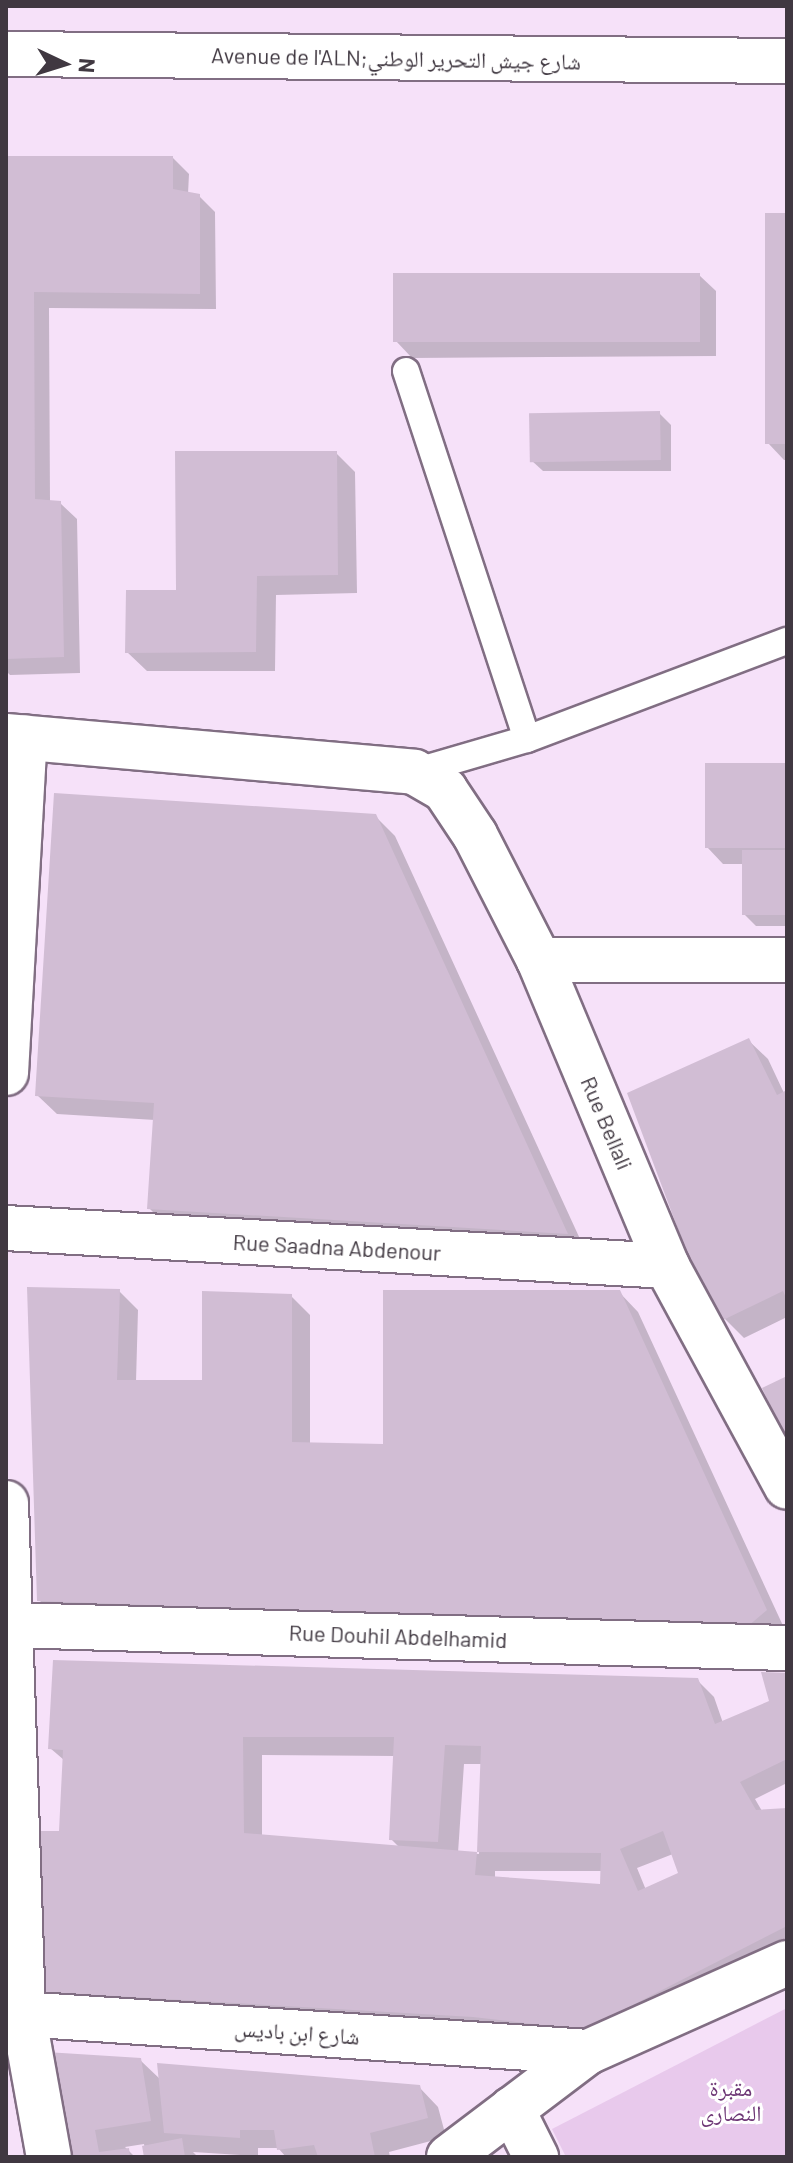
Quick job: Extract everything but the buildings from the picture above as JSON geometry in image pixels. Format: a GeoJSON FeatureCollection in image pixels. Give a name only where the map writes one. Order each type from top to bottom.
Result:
{"type":"FeatureCollection","features":[{"type":"Feature","properties":{"kind":"street","name":"Avenue de l'ALN;شارع جيش التحرير الوطني"},"geometry":{"type":"LineString","coordinates":[[6,54],[787,61]]}},
{"type":"Feature","properties":{"kind":"street"},"geometry":{"type":"LineString","coordinates":[[6,1073],[16,737],[414,772]]}},
{"type":"Feature","properties":{"kind":"street","name":"Rue Bellali"},"geometry":{"type":"LineString","coordinates":[[414,772],[445,790],[475,835],[539,960],[667,1266],[787,1487]]}},
{"type":"Feature","properties":{"kind":"street"},"geometry":{"type":"LineString","coordinates":[[539,960],[787,960]]}},
{"type":"Feature","properties":{"kind":"street","name":"Rue Saadna Abdenour"},"geometry":{"type":"LineString","coordinates":[[6,1228],[667,1266]]}},
{"type":"Feature","properties":{"kind":"street"},"geometry":{"type":"LineString","coordinates":[[6,1503],[15,2013],[49,2157]]}},
{"type":"Feature","properties":{"kind":"street","name":"Rue Douhil Abdelhamid"},"geometry":{"type":"LineString","coordinates":[[10,1625],[787,1648]]}},
{"type":"Feature","properties":{"kind":"street"},"geometry":{"type":"LineString","coordinates":[[449,2157],[588,2052],[787,1963]]}},
{"type":"Feature","properties":{"kind":"street","name":"شارع ابن باديس"},"geometry":{"type":"LineString","coordinates":[[15,2013],[588,2052]]}},
{"type":"Feature","properties":{"kind":"street"},"geometry":{"type":"LineString","coordinates":[[512,2109],[536,2157]]}},
{"type":"Feature","properties":{"kind":"lane"},"geometry":{"type":"LineString","coordinates":[[406,371],[527,739]]}},
{"type":"Feature","properties":{"kind":"lane"},"geometry":{"type":"LineString","coordinates":[[414,772],[527,739],[787,641]]}},
{"type":"Feature","properties":{"kind":"green space","name":"مقبرة النصارى"},"geometry":{"type":"Polygon","coordinates":[[[787,2008],[787,2157],[566,2157],[552,2129],[787,2008]]]}}]}
